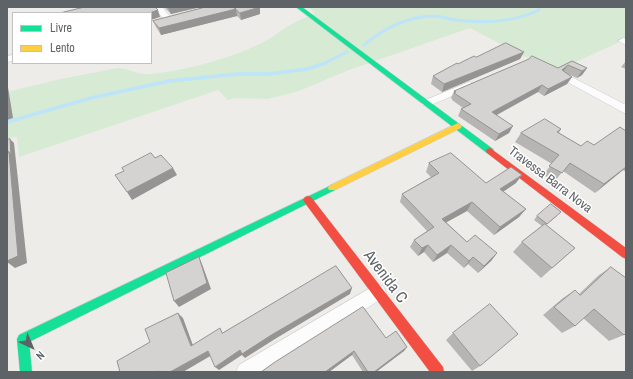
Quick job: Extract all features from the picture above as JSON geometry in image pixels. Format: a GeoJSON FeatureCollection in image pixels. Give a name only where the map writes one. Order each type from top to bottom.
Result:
{"type":"FeatureCollection","features":[{"type":"Feature","properties":{"kind":"street"},"geometry":{"type":"LineString","coordinates":[[156,22],[171,18],[158,7]]}},
{"type":"Feature","properties":{"kind":"street","name":"Travessa Barra Nova"},"geometry":{"type":"LineString","coordinates":[[299,7],[626,254]]}},
{"type":"Feature","properties":{"kind":"street"},"geometry":{"type":"LineString","coordinates":[[564,76],[626,110]]}},
{"type":"Feature","properties":{"kind":"street"},"geometry":{"type":"LineString","coordinates":[[427,104],[479,81]]}},
{"type":"Feature","properties":{"kind":"street"},"geometry":{"type":"LineString","coordinates":[[26,372],[23,339],[458,126]]}},
{"type":"Feature","properties":{"kind":"street","name":"Avenida C"},"geometry":{"type":"LineString","coordinates":[[308,200],[438,372]]}},
{"type":"Feature","properties":{"kind":"street"},"geometry":{"type":"LineString","coordinates":[[246,372],[377,292]]}},
{"type":"Feature","properties":{"kind":"green space"},"geometry":{"type":"Polygon","coordinates":[[[308,7],[626,7],[626,39],[554,72],[470,28],[349,70],[299,91],[268,99],[235,98],[228,100],[218,90],[19,157],[17,137],[7,138],[7,92],[56,80],[117,68],[150,74],[178,70],[210,62],[255,46],[293,23],[315,13],[308,7]]]}},
{"type":"Feature","properties":{"kind":"building"},"geometry":{"type":"Polygon","coordinates":[[[85,7],[155,7],[158,10],[152,12],[64,12],[85,7]]]}},
{"type":"Feature","properties":{"kind":"building"},"geometry":{"type":"Polygon","coordinates":[[[206,7],[233,7],[236,9],[159,28],[153,21],[206,7]]]}},
{"type":"Feature","properties":{"kind":"building"},"geometry":{"type":"Polygon","coordinates":[[[234,7],[260,7],[240,13],[234,7]]]}},
{"type":"Feature","properties":{"kind":"building"},"geometry":{"type":"Polygon","coordinates":[[[506,43],[524,52],[444,84],[433,76],[457,63],[458,64],[474,56],[476,57],[506,43]]]}},
{"type":"Feature","properties":{"kind":"building"},"geometry":{"type":"Polygon","coordinates":[[[532,56],[558,68],[572,61],[587,68],[582,71],[568,65],[562,70],[572,77],[548,89],[542,85],[492,112],[513,126],[499,134],[461,109],[471,104],[454,93],[456,92],[454,91],[529,59],[532,56]]]}},
{"type":"Feature","properties":{"kind":"building"},"geometry":{"type":"Polygon","coordinates":[[[545,119],[561,129],[557,132],[581,146],[587,141],[594,145],[620,127],[626,131],[626,167],[604,184],[570,163],[562,173],[549,166],[559,155],[521,133],[545,119]]]}},
{"type":"Feature","properties":{"kind":"building"},"geometry":{"type":"Polygon","coordinates":[[[10,139],[11,155],[9,152],[7,153],[7,140],[10,139]]]}},
{"type":"Feature","properties":{"kind":"building"},"geometry":{"type":"Polygon","coordinates":[[[9,152],[18,256],[7,261],[7,153],[9,152]]]}},
{"type":"Feature","properties":{"kind":"building"},"geometry":{"type":"Polygon","coordinates":[[[151,153],[155,158],[161,155],[173,168],[127,192],[115,175],[124,171],[122,168],[151,153]]]}},
{"type":"Feature","properties":{"kind":"building"},"geometry":{"type":"Polygon","coordinates":[[[451,153],[486,183],[511,167],[522,175],[500,189],[526,209],[500,227],[472,202],[442,219],[467,242],[475,235],[497,253],[484,266],[473,257],[469,261],[451,245],[437,255],[428,245],[422,248],[414,240],[434,227],[402,194],[439,173],[429,163],[451,153]]]}},
{"type":"Feature","properties":{"kind":"building"},"geometry":{"type":"Polygon","coordinates":[[[551,204],[561,212],[547,224],[537,216],[551,204]]]}},
{"type":"Feature","properties":{"kind":"building"},"geometry":{"type":"Polygon","coordinates":[[[545,224],[575,248],[552,268],[522,242],[545,224]]]}},
{"type":"Feature","properties":{"kind":"building"},"geometry":{"type":"Polygon","coordinates":[[[199,257],[207,283],[174,301],[166,273],[199,257]]]}},
{"type":"Feature","properties":{"kind":"building"},"geometry":{"type":"Polygon","coordinates":[[[336,266],[352,288],[273,334],[242,354],[240,350],[215,367],[208,351],[170,372],[120,372],[117,361],[150,342],[145,329],[178,313],[191,346],[220,328],[222,333],[336,266]]]}},
{"type":"Feature","properties":{"kind":"building"},"geometry":{"type":"Polygon","coordinates":[[[611,267],[626,278],[626,333],[624,335],[594,309],[575,326],[554,307],[575,290],[580,295],[611,267]]]}},
{"type":"Feature","properties":{"kind":"building"},"geometry":{"type":"Polygon","coordinates":[[[490,304],[518,334],[480,366],[453,333],[490,304]]]}},
{"type":"Feature","properties":{"kind":"building"},"geometry":{"type":"Polygon","coordinates":[[[363,307],[386,338],[396,331],[407,347],[374,372],[368,372],[354,351],[325,372],[261,372],[275,362],[363,307]]]}},
{"type":"Feature","properties":{"kind":"waterway"},"geometry":{"type":"LineString","coordinates":[[364,45],[380,33],[396,24],[423,17],[439,16],[455,20],[487,22],[508,20],[519,17],[539,10],[538,7]]}},
{"type":"Feature","properties":{"kind":"waterway"},"geometry":{"type":"LineString","coordinates":[[323,64],[347,52]]}},
{"type":"Feature","properties":{"kind":"waterway"},"geometry":{"type":"LineString","coordinates":[[7,122],[91,98],[169,81],[238,74],[268,74],[307,69],[323,64]]}},
{"type":"Feature","properties":{"kind":"traffic: fast"},"geometry":{"type":"LineString","coordinates":[[299,7],[490,151]]}},
{"type":"Feature","properties":{"kind":"traffic: fast"},"geometry":{"type":"LineString","coordinates":[[26,372],[23,339],[332,188]]}},
{"type":"Feature","properties":{"kind":"traffic: slow"},"geometry":{"type":"LineString","coordinates":[[332,188],[458,126]]}},
{"type":"Feature","properties":{"kind":"traffic: jam"},"geometry":{"type":"LineString","coordinates":[[490,151],[626,254]]}},
{"type":"Feature","properties":{"kind":"traffic: jam"},"geometry":{"type":"LineString","coordinates":[[308,200],[438,372]]}}]}
